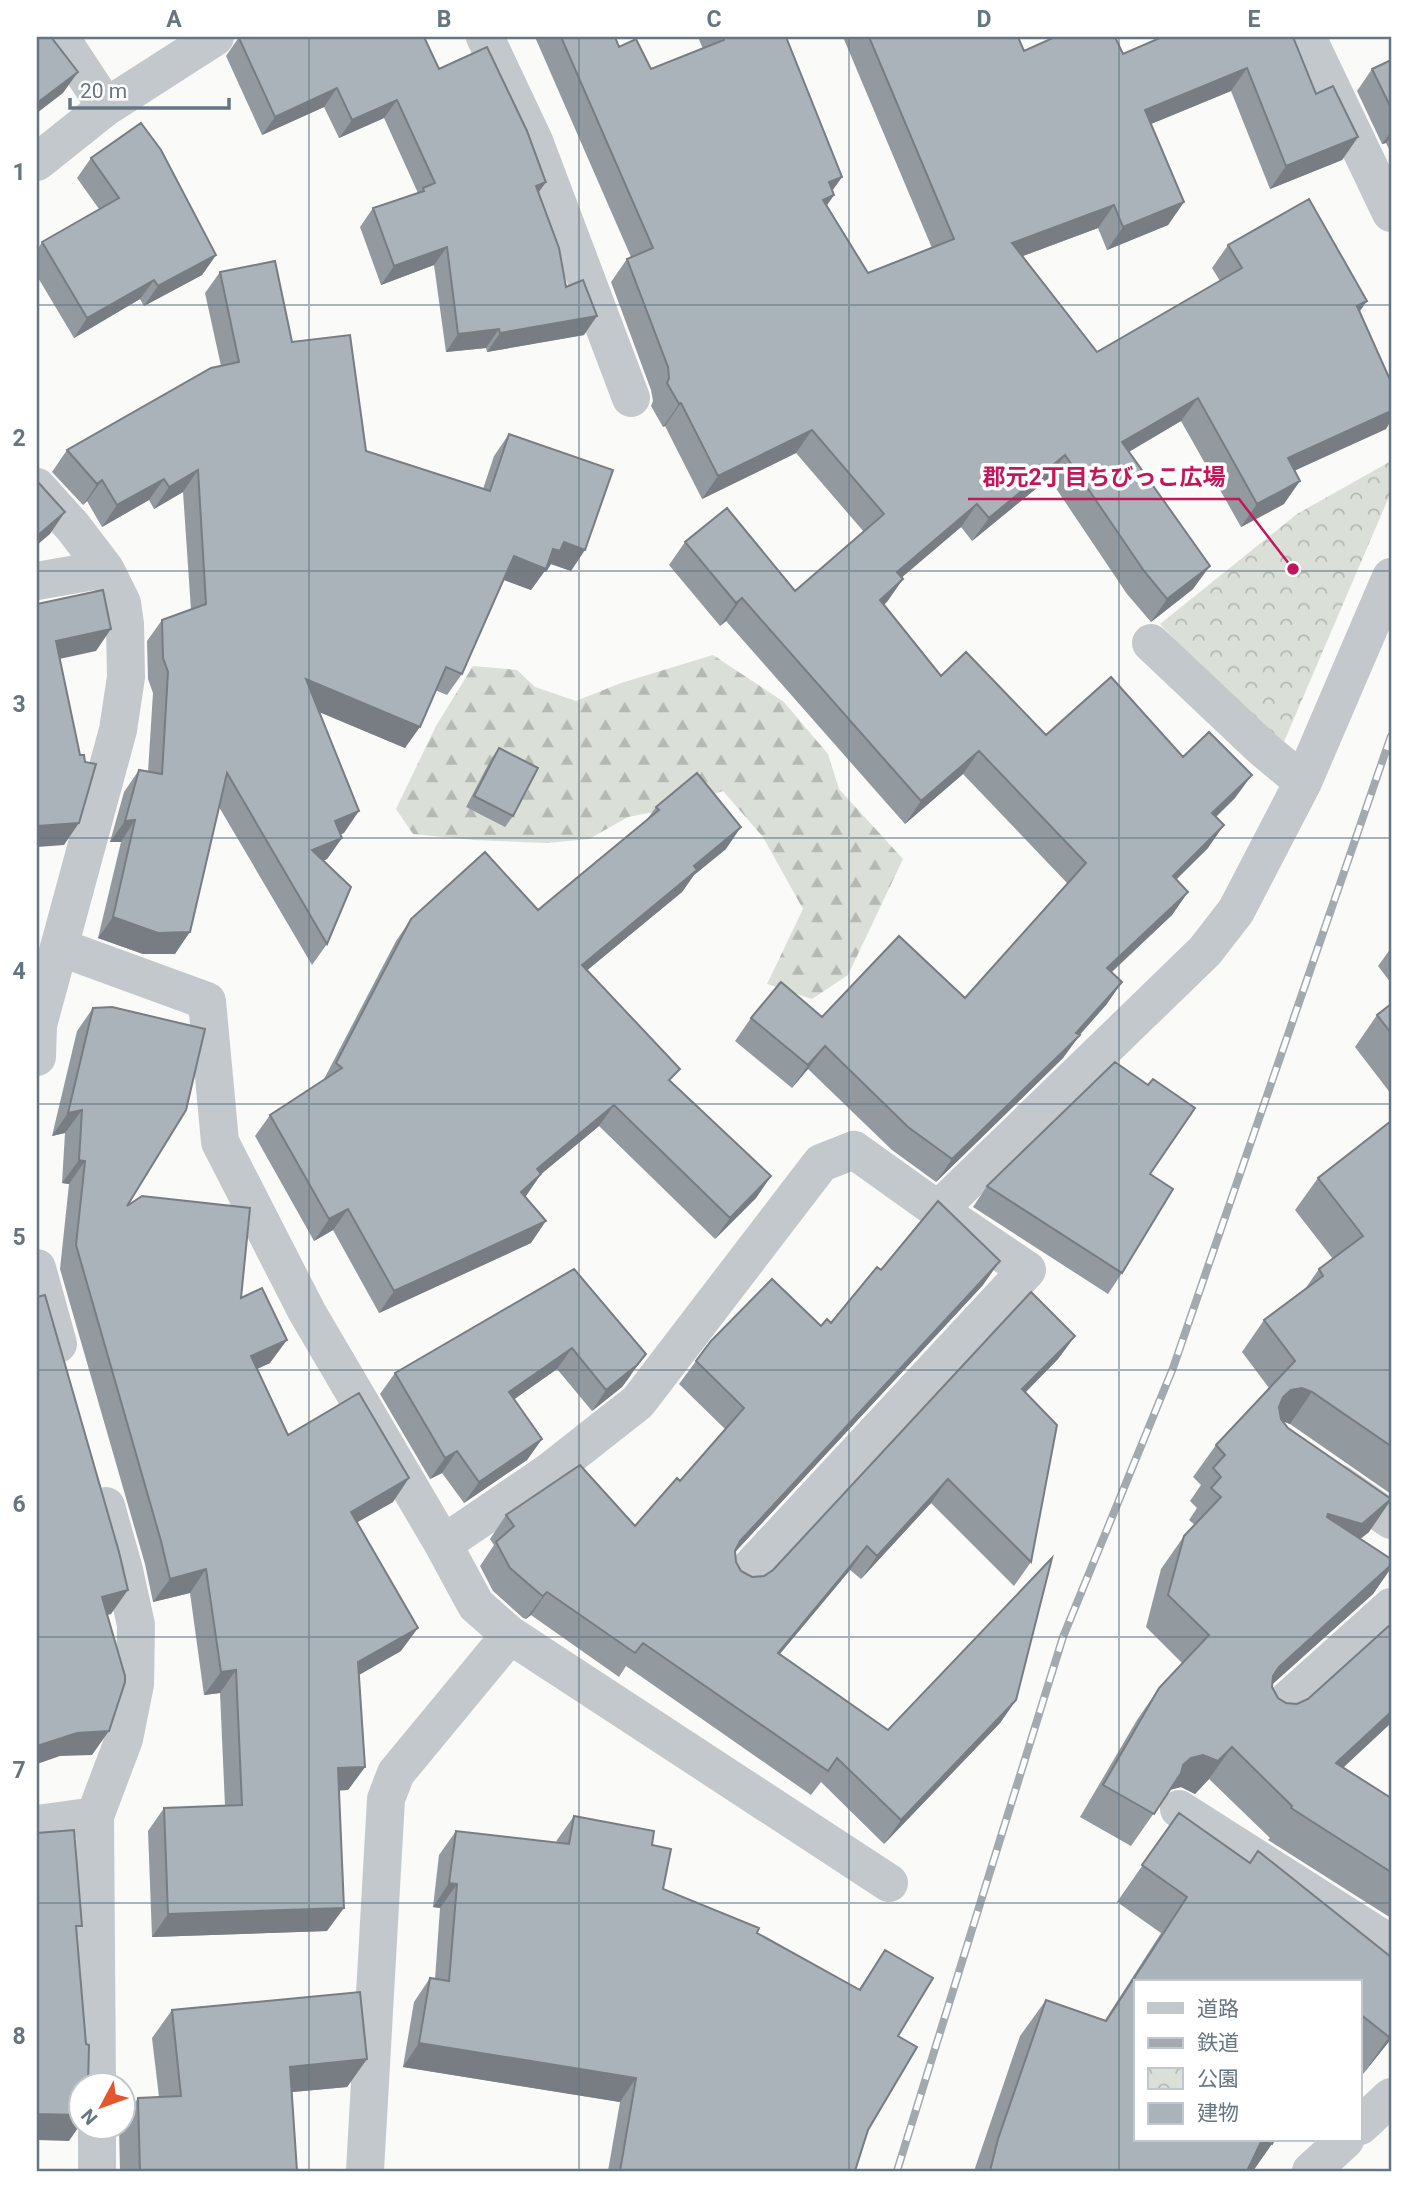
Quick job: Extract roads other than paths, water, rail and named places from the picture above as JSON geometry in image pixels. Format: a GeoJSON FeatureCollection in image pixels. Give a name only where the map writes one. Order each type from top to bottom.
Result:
{"type":"FeatureCollection","features":[{"type":"Feature","properties":{"kind":"street"},"geometry":{"type":"LineString","coordinates":[[60,37],[106,107]]}},
{"type":"Feature","properties":{"kind":"street"},"geometry":{"type":"LineString","coordinates":[[37,162],[106,107],[215,37]]}},
{"type":"Feature","properties":{"kind":"street"},"geometry":{"type":"LineString","coordinates":[[485,37],[534,141],[631,398]]}},
{"type":"Feature","properties":{"kind":"street"},"geometry":{"type":"LineString","coordinates":[[1307,37],[1391,213]]}},
{"type":"Feature","properties":{"kind":"street"},"geometry":{"type":"LineString","coordinates":[[37,487],[73,527],[105,569],[122,603],[126,677],[118,730],[37,1036]]}},
{"type":"Feature","properties":{"kind":"street"},"geometry":{"type":"LineString","coordinates":[[37,581],[105,569]]}},
{"type":"Feature","properties":{"kind":"street"},"geometry":{"type":"LineString","coordinates":[[938,1210],[1205,951],[1236,911],[1303,782],[1391,578]]}},
{"type":"Feature","properties":{"kind":"street"},"geometry":{"type":"LineString","coordinates":[[1151,643],[1303,782]]}},
{"type":"Feature","properties":{"kind":"street"},"geometry":{"type":"LineString","coordinates":[[59,947],[207,1002],[220,1142],[307,1312],[476,1605],[510,1635],[889,1883]]}},
{"type":"Feature","properties":{"kind":"street"},"geometry":{"type":"LineString","coordinates":[[443,1544],[550,1472],[638,1402],[821,1163],[854,1150],[1027,1270],[740,1579]]}},
{"type":"Feature","properties":{"kind":"street"},"geometry":{"type":"LineString","coordinates":[[37,1268],[69,1383]]}},
{"type":"Feature","properties":{"kind":"street"},"geometry":{"type":"LineString","coordinates":[[1312,1465],[1391,1520]]}},
{"type":"Feature","properties":{"kind":"street"},"geometry":{"type":"LineString","coordinates":[[97,1476],[124,1570],[136,1625],[135,1684],[126,1728],[96,1816],[97,2072]]}},
{"type":"Feature","properties":{"kind":"street"},"geometry":{"type":"LineString","coordinates":[[1271,1715],[1391,1607]]}},
{"type":"Feature","properties":{"kind":"street"},"geometry":{"type":"LineString","coordinates":[[365,2171],[386,1799],[396,1773],[510,1635]]}},
{"type":"Feature","properties":{"kind":"street"},"geometry":{"type":"LineString","coordinates":[[1180,1809],[1391,1944]]}},
{"type":"Feature","properties":{"kind":"street"},"geometry":{"type":"LineString","coordinates":[[37,1824],[96,1816]]}},
{"type":"Feature","properties":{"kind":"street"},"geometry":{"type":"LineString","coordinates":[[1362,2124],[1391,2097]]}},
{"type":"Feature","properties":{"kind":"street"},"geometry":{"type":"LineString","coordinates":[[97,2142],[97,2171]]}},
{"type":"Feature","properties":{"kind":"street"},"geometry":{"type":"LineString","coordinates":[[1311,2171],[1343,2142]]}},
{"type":"Feature","properties":{"kind":"railway"},"geometry":{"type":"LineString","coordinates":[[897,2171],[1063,1637],[1173,1368],[1391,736]]}},
{"type":"Feature","properties":{"kind":"place","name":"郡元2丁目ちびっこ広場"},"geometry":{"type":"Point","coordinates":[1293,569]}}]}
